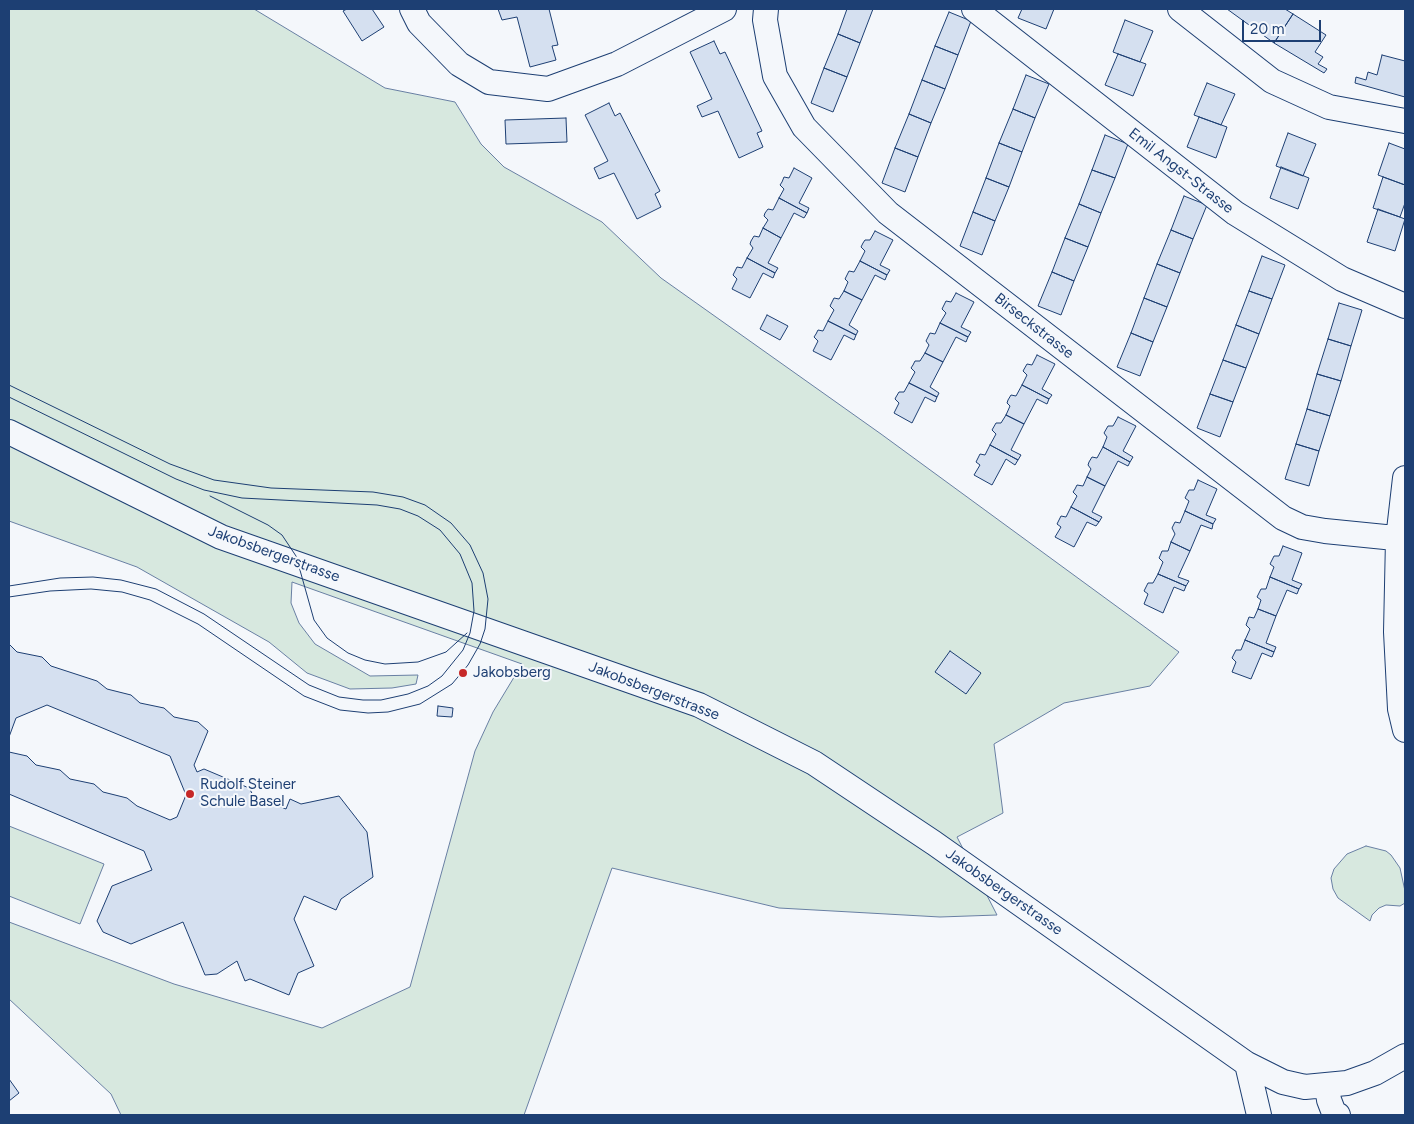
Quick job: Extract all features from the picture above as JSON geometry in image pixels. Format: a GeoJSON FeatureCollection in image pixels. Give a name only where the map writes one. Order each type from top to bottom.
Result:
{"type":"FeatureCollection","features":[{"type":"Feature","properties":{"kind":"street"},"geometry":{"type":"LineString","coordinates":[[412,9],[419,23],[460,64],[489,82],[548,89],[617,64],[724,9]]}},
{"type":"Feature","properties":{"kind":"street","name":"Birseckstrasse"},"geometry":{"type":"LineString","coordinates":[[766,9],[765,20],[775,76],[804,127],[888,213],[1283,518],[1302,527],[1325,532],[1401,539]]}},
{"type":"Feature","properties":{"kind":"street","name":"Emil Angst-Strasse"},"geometry":{"type":"LineString","coordinates":[[974,9],[1235,213],[1342,279],[1405,306]]}},
{"type":"Feature","properties":{"kind":"street"},"geometry":{"type":"LineString","coordinates":[[1180,9],[1272,80],[1329,108],[1405,121]]}},
{"type":"Feature","properties":{"kind":"street","name":"Jakobsbergerstrasse"},"geometry":{"type":"LineString","coordinates":[[9,432],[221,537],[700,706],[814,763],[934,843],[1248,1064],[1284,1082],[1305,1087],[1347,1083],[1376,1073],[1405,1056]]}},
{"type":"Feature","properties":{"kind":"street"},"geometry":{"type":"LineString","coordinates":[[1405,478],[1396,632],[1400,709],[1405,730]]}},
{"type":"Feature","properties":{"kind":"street"},"geometry":{"type":"LineString","coordinates":[[1248,1064],[1259,1115]]}},
{"type":"Feature","properties":{"kind":"street"},"geometry":{"type":"LineString","coordinates":[[1326,1086],[1334,1113],[1338,1115]]}},
{"type":"Feature","properties":{"kind":"shaded area"},"geometry":{"type":"Polygon","coordinates":[[[9,9],[254,9],[385,88],[455,102],[481,144],[504,167],[602,222],[661,278],[881,434],[1179,652],[1150,686],[1064,703],[994,744],[1003,813],[957,837],[997,915],[940,917],[779,908],[612,868],[524,1115],[121,1115],[111,1094],[9,999],[9,922],[174,984],[322,1028],[410,987],[475,751],[493,712],[522,664],[292,582],[291,603],[299,623],[315,644],[370,676],[418,675],[416,684],[392,688],[350,689],[307,673],[269,642],[137,567],[9,521],[9,9]]]}},
{"type":"Feature","properties":{"kind":"shaded area"},"geometry":{"type":"Polygon","coordinates":[[[9,826],[104,864],[80,924],[9,896],[9,826]]]}},
{"type":"Feature","properties":{"kind":"shaded area"},"geometry":{"type":"Polygon","coordinates":[[[1366,846],[1386,851],[1391,855],[1400,868],[1405,891],[1405,903],[1400,906],[1386,905],[1379,908],[1372,915],[1370,921],[1338,898],[1333,889],[1331,878],[1334,869],[1347,854],[1366,846]]]}},
{"type":"Feature","properties":{"kind":"building"},"geometry":{"type":"Polygon","coordinates":[[[347,9],[372,9],[384,27],[362,41],[343,11],[347,9]]]}},
{"type":"Feature","properties":{"kind":"building"},"geometry":{"type":"Polygon","coordinates":[[[498,9],[549,9],[558,45],[552,46],[556,60],[530,67],[517,17],[502,20],[498,9]]]}},
{"type":"Feature","properties":{"kind":"building"},"geometry":{"type":"Polygon","coordinates":[[[847,9],[873,9],[860,43],[838,34],[847,9]]]}},
{"type":"Feature","properties":{"kind":"building"},"geometry":{"type":"Polygon","coordinates":[[[1022,9],[1054,9],[1046,29],[1018,18],[1022,9]]]}},
{"type":"Feature","properties":{"kind":"building"},"geometry":{"type":"Polygon","coordinates":[[[1227,9],[1285,9],[1293,14],[1274,43],[1227,9]]]}},
{"type":"Feature","properties":{"kind":"building"},"geometry":{"type":"Polygon","coordinates":[[[949,12],[971,21],[958,55],[935,46],[949,12]]]}},
{"type":"Feature","properties":{"kind":"building"},"geometry":{"type":"Polygon","coordinates":[[[1293,14],[1326,35],[1315,52],[1323,57],[1318,64],[1327,69],[1324,73],[1274,43],[1293,14]]]}},
{"type":"Feature","properties":{"kind":"building"},"geometry":{"type":"Polygon","coordinates":[[[1125,20],[1153,31],[1140,62],[1113,52],[1125,20]]]}},
{"type":"Feature","properties":{"kind":"building"},"geometry":{"type":"Polygon","coordinates":[[[838,34],[860,43],[847,77],[824,68],[838,34]]]}},
{"type":"Feature","properties":{"kind":"building"},"geometry":{"type":"Polygon","coordinates":[[[714,41],[720,54],[725,52],[762,131],[757,133],[763,147],[739,158],[718,111],[702,117],[697,106],[712,99],[690,52],[714,41]]]}},
{"type":"Feature","properties":{"kind":"building"},"geometry":{"type":"Polygon","coordinates":[[[935,46],[958,55],[945,89],[922,80],[935,46]]]}},
{"type":"Feature","properties":{"kind":"building"},"geometry":{"type":"Polygon","coordinates":[[[1118,54],[1146,64],[1133,96],[1105,85],[1118,54]]]}},
{"type":"Feature","properties":{"kind":"building"},"geometry":{"type":"Polygon","coordinates":[[[1382,55],[1405,61],[1405,97],[1355,83],[1356,77],[1366,80],[1368,72],[1377,75],[1382,55]]]}},
{"type":"Feature","properties":{"kind":"building"},"geometry":{"type":"Polygon","coordinates":[[[824,68],[847,77],[833,112],[811,103],[824,68]]]}},
{"type":"Feature","properties":{"kind":"building"},"geometry":{"type":"Polygon","coordinates":[[[1026,75],[1049,84],[1035,118],[1013,109],[1026,75]]]}},
{"type":"Feature","properties":{"kind":"building"},"geometry":{"type":"Polygon","coordinates":[[[922,80],[945,89],[931,123],[909,114],[922,80]]]}},
{"type":"Feature","properties":{"kind":"building"},"geometry":{"type":"Polygon","coordinates":[[[1207,83],[1235,94],[1221,125],[1194,115],[1207,83]]]}},
{"type":"Feature","properties":{"kind":"building"},"geometry":{"type":"Polygon","coordinates":[[[609,103],[615,116],[620,113],[660,191],[655,194],[661,207],[637,219],[614,173],[599,179],[594,168],[608,161],[585,115],[609,103]]]}},
{"type":"Feature","properties":{"kind":"building"},"geometry":{"type":"Polygon","coordinates":[[[1013,109],[1035,118],[1022,152],[999,143],[1013,109]]]}},
{"type":"Feature","properties":{"kind":"building"},"geometry":{"type":"Polygon","coordinates":[[[909,114],[931,123],[918,157],[895,148],[909,114]]]}},
{"type":"Feature","properties":{"kind":"building"},"geometry":{"type":"Polygon","coordinates":[[[1199,117],[1227,127],[1216,158],[1187,147],[1199,117]]]}},
{"type":"Feature","properties":{"kind":"building"},"geometry":{"type":"Polygon","coordinates":[[[566,118],[567,142],[506,144],[505,120],[566,118]]]}},
{"type":"Feature","properties":{"kind":"building"},"geometry":{"type":"Polygon","coordinates":[[[1288,133],[1316,144],[1303,176],[1276,166],[1288,133]]]}},
{"type":"Feature","properties":{"kind":"building"},"geometry":{"type":"Polygon","coordinates":[[[1105,135],[1128,144],[1115,178],[1092,170],[1105,135]]]}},
{"type":"Feature","properties":{"kind":"building"},"geometry":{"type":"Polygon","coordinates":[[[999,143],[1022,152],[1009,187],[986,178],[999,143]]]}},
{"type":"Feature","properties":{"kind":"building"},"geometry":{"type":"Polygon","coordinates":[[[1389,143],[1405,149],[1405,185],[1378,175],[1389,143]]]}},
{"type":"Feature","properties":{"kind":"building"},"geometry":{"type":"Polygon","coordinates":[[[895,148],[918,157],[905,192],[882,183],[895,148]]]}},
{"type":"Feature","properties":{"kind":"building"},"geometry":{"type":"Polygon","coordinates":[[[1281,167],[1309,178],[1298,209],[1270,198],[1281,167]]]}},
{"type":"Feature","properties":{"kind":"building"},"geometry":{"type":"Polygon","coordinates":[[[794,168],[812,178],[799,203],[809,208],[807,213],[779,198],[784,189],[780,185],[784,177],[789,178],[794,168]]]}},
{"type":"Feature","properties":{"kind":"building"},"geometry":{"type":"Polygon","coordinates":[[[1092,170],[1115,178],[1101,213],[1079,204],[1092,170]]]}},
{"type":"Feature","properties":{"kind":"building"},"geometry":{"type":"Polygon","coordinates":[[[1383,177],[1405,185],[1405,203],[1400,217],[1373,208],[1383,177]]]}},
{"type":"Feature","properties":{"kind":"building"},"geometry":{"type":"Polygon","coordinates":[[[986,178],[1009,187],[995,221],[973,212],[986,178]]]}},
{"type":"Feature","properties":{"kind":"building"},"geometry":{"type":"Polygon","coordinates":[[[1184,196],[1207,205],[1193,239],[1171,230],[1184,196]]]}},
{"type":"Feature","properties":{"kind":"building"},"geometry":{"type":"Polygon","coordinates":[[[779,198],[807,213],[804,218],[794,213],[781,238],[763,228],[768,220],[764,216],[765,213],[768,209],[773,210],[779,198]]]}},
{"type":"Feature","properties":{"kind":"building"},"geometry":{"type":"Polygon","coordinates":[[[1079,204],[1101,213],[1088,247],[1065,238],[1079,204]]]}},
{"type":"Feature","properties":{"kind":"building"},"geometry":{"type":"Polygon","coordinates":[[[1378,209],[1405,219],[1395,251],[1367,242],[1378,209]]]}},
{"type":"Feature","properties":{"kind":"building"},"geometry":{"type":"Polygon","coordinates":[[[973,212],[995,221],[982,255],[960,246],[973,212]]]}},
{"type":"Feature","properties":{"kind":"building"},"geometry":{"type":"Polygon","coordinates":[[[763,228],[781,238],[768,263],[778,268],[775,273],[747,258],[753,248],[750,244],[751,241],[754,236],[759,237],[763,228]]]}},
{"type":"Feature","properties":{"kind":"building"},"geometry":{"type":"Polygon","coordinates":[[[1171,230],[1193,239],[1180,273],[1157,264],[1171,230]]]}},
{"type":"Feature","properties":{"kind":"building"},"geometry":{"type":"Polygon","coordinates":[[[875,231],[893,240],[880,265],[890,270],[887,275],[860,261],[865,251],[861,247],[865,240],[870,240],[875,231]]]}},
{"type":"Feature","properties":{"kind":"building"},"geometry":{"type":"Polygon","coordinates":[[[1065,238],[1088,247],[1074,281],[1052,272],[1065,238]]]}},
{"type":"Feature","properties":{"kind":"building"},"geometry":{"type":"Polygon","coordinates":[[[1262,256],[1285,265],[1272,299],[1249,291],[1262,256]]]}},
{"type":"Feature","properties":{"kind":"building"},"geometry":{"type":"Polygon","coordinates":[[[747,258],[775,273],[773,278],[763,273],[750,298],[732,289],[737,279],[733,275],[737,267],[742,268],[747,258]]]}},
{"type":"Feature","properties":{"kind":"building"},"geometry":{"type":"Polygon","coordinates":[[[860,261],[887,275],[885,280],[875,275],[862,300],[844,291],[848,282],[845,279],[849,271],[854,272],[860,261]]]}},
{"type":"Feature","properties":{"kind":"building"},"geometry":{"type":"Polygon","coordinates":[[[1157,264],[1180,273],[1167,307],[1144,298],[1157,264]]]}},
{"type":"Feature","properties":{"kind":"building"},"geometry":{"type":"Polygon","coordinates":[[[1052,272],[1074,281],[1061,315],[1038,306],[1052,272]]]}},
{"type":"Feature","properties":{"kind":"building"},"geometry":{"type":"Polygon","coordinates":[[[844,291],[862,300],[849,325],[858,331],[856,335],[828,321],[834,310],[830,306],[834,298],[839,299],[844,291]]]}},
{"type":"Feature","properties":{"kind":"building"},"geometry":{"type":"Polygon","coordinates":[[[1249,291],[1272,299],[1259,334],[1236,325],[1249,291]]]}},
{"type":"Feature","properties":{"kind":"building"},"geometry":{"type":"Polygon","coordinates":[[[956,293],[974,302],[961,327],[971,332],[968,337],[940,323],[946,313],[942,309],[946,301],[951,302],[956,293]]]}},
{"type":"Feature","properties":{"kind":"building"},"geometry":{"type":"Polygon","coordinates":[[[1144,298],[1167,307],[1153,342],[1131,333],[1144,298]]]}},
{"type":"Feature","properties":{"kind":"building"},"geometry":{"type":"Polygon","coordinates":[[[1339,303],[1362,310],[1351,346],[1328,339],[1339,303]]]}},
{"type":"Feature","properties":{"kind":"building"},"geometry":{"type":"Polygon","coordinates":[[[767,315],[788,326],[780,340],[760,329],[767,315]]]}},
{"type":"Feature","properties":{"kind":"building"},"geometry":{"type":"Polygon","coordinates":[[[828,321],[856,335],[854,340],[844,335],[831,360],[813,351],[818,341],[814,337],[818,330],[823,331],[828,321]]]}},
{"type":"Feature","properties":{"kind":"building"},"geometry":{"type":"Polygon","coordinates":[[[940,323],[968,337],[966,342],[956,337],[943,362],[925,353],[929,345],[926,341],[930,333],[935,334],[940,323]]]}},
{"type":"Feature","properties":{"kind":"building"},"geometry":{"type":"Polygon","coordinates":[[[1236,325],[1259,334],[1246,368],[1223,360],[1236,325]]]}},
{"type":"Feature","properties":{"kind":"building"},"geometry":{"type":"Polygon","coordinates":[[[1131,333],[1153,342],[1140,376],[1117,367],[1131,333]]]}},
{"type":"Feature","properties":{"kind":"building"},"geometry":{"type":"Polygon","coordinates":[[[1328,339],[1351,346],[1341,381],[1317,374],[1328,339]]]}},
{"type":"Feature","properties":{"kind":"building"},"geometry":{"type":"Polygon","coordinates":[[[925,353],[943,362],[930,387],[939,393],[937,397],[909,383],[915,372],[911,368],[915,361],[920,361],[925,353]]]}},
{"type":"Feature","properties":{"kind":"building"},"geometry":{"type":"Polygon","coordinates":[[[1037,355],[1055,364],[1042,389],[1052,395],[1049,399],[1022,385],[1027,375],[1023,371],[1027,364],[1032,365],[1037,355]]]}},
{"type":"Feature","properties":{"kind":"building"},"geometry":{"type":"Polygon","coordinates":[[[1223,360],[1246,368],[1233,402],[1210,394],[1223,360]]]}},
{"type":"Feature","properties":{"kind":"building"},"geometry":{"type":"Polygon","coordinates":[[[1317,374],[1341,381],[1330,416],[1307,409],[1317,374]]]}},
{"type":"Feature","properties":{"kind":"building"},"geometry":{"type":"Polygon","coordinates":[[[909,383],[937,397],[935,402],[925,397],[912,423],[894,413],[899,403],[895,399],[896,397],[899,392],[904,392],[909,383]]]}},
{"type":"Feature","properties":{"kind":"building"},"geometry":{"type":"Polygon","coordinates":[[[1022,385],[1049,399],[1047,404],[1037,399],[1024,424],[1006,415],[1010,406],[1007,403],[1008,400],[1011,395],[1016,396],[1022,385]]]}},
{"type":"Feature","properties":{"kind":"building"},"geometry":{"type":"Polygon","coordinates":[[[1210,394],[1233,402],[1220,437],[1197,428],[1210,394]]]}},
{"type":"Feature","properties":{"kind":"building"},"geometry":{"type":"Polygon","coordinates":[[[1307,409],[1330,416],[1319,451],[1296,444],[1307,409]]]}},
{"type":"Feature","properties":{"kind":"building"},"geometry":{"type":"Polygon","coordinates":[[[1006,415],[1024,424],[1011,450],[1021,455],[1018,460],[990,445],[996,434],[992,430],[996,423],[1001,423],[1006,415]]]}},
{"type":"Feature","properties":{"kind":"building"},"geometry":{"type":"Polygon","coordinates":[[[1118,417],[1136,426],[1123,451],[1133,457],[1130,462],[1103,447],[1107,437],[1104,433],[1108,426],[1113,426],[1118,417]]]}},
{"type":"Feature","properties":{"kind":"building"},"geometry":{"type":"Polygon","coordinates":[[[1296,444],[1319,451],[1309,486],[1285,479],[1296,444]]]}},
{"type":"Feature","properties":{"kind":"building"},"geometry":{"type":"Polygon","coordinates":[[[990,445],[1018,460],[1015,465],[1006,459],[992,485],[974,475],[980,465],[976,462],[980,454],[985,455],[990,445]]]}},
{"type":"Feature","properties":{"kind":"building"},"geometry":{"type":"Polygon","coordinates":[[[1103,447],[1130,462],[1128,466],[1118,461],[1105,486],[1087,477],[1091,469],[1088,465],[1089,462],[1092,457],[1097,458],[1103,447]]]}},
{"type":"Feature","properties":{"kind":"building"},"geometry":{"type":"Polygon","coordinates":[[[1087,477],[1105,486],[1092,512],[1102,517],[1099,522],[1071,507],[1077,496],[1073,492],[1077,485],[1083,486],[1087,477]]]}},
{"type":"Feature","properties":{"kind":"building"},"geometry":{"type":"Polygon","coordinates":[[[1198,480],[1217,489],[1206,515],[1216,519],[1213,524],[1185,511],[1189,501],[1185,498],[1189,490],[1194,490],[1198,480]]]}},
{"type":"Feature","properties":{"kind":"building"},"geometry":{"type":"Polygon","coordinates":[[[1071,507],[1099,522],[1096,526],[1087,522],[1074,547],[1055,537],[1061,527],[1057,524],[1061,516],[1066,517],[1071,507]]]}},
{"type":"Feature","properties":{"kind":"building"},"geometry":{"type":"Polygon","coordinates":[[[1185,511],[1213,524],[1212,529],[1201,525],[1190,551],[1171,542],[1175,534],[1172,528],[1175,522],[1180,523],[1185,511]]]}},
{"type":"Feature","properties":{"kind":"building"},"geometry":{"type":"Polygon","coordinates":[[[1171,542],[1190,551],[1178,577],[1189,581],[1186,586],[1158,574],[1163,562],[1159,558],[1162,551],[1168,551],[1171,542]]]}},
{"type":"Feature","properties":{"kind":"building"},"geometry":{"type":"Polygon","coordinates":[[[1283,546],[1302,553],[1292,580],[1302,584],[1299,589],[1270,577],[1274,567],[1270,564],[1274,556],[1279,556],[1283,546]]]}},
{"type":"Feature","properties":{"kind":"building"},"geometry":{"type":"Polygon","coordinates":[[[1158,574],[1186,586],[1184,591],[1174,587],[1163,613],[1144,604],[1148,594],[1144,591],[1148,583],[1153,583],[1158,574]]]}},
{"type":"Feature","properties":{"kind":"building"},"geometry":{"type":"Polygon","coordinates":[[[1270,577],[1299,589],[1297,594],[1287,590],[1276,616],[1258,609],[1261,600],[1257,597],[1261,589],[1266,589],[1270,577]]]}},
{"type":"Feature","properties":{"kind":"building"},"geometry":{"type":"Polygon","coordinates":[[[1258,609],[1276,616],[1266,643],[1276,647],[1274,652],[1245,640],[1250,629],[1246,625],[1249,617],[1254,618],[1258,609]]]}},
{"type":"Feature","properties":{"kind":"building"},"geometry":{"type":"Polygon","coordinates":[[[1245,640],[1274,652],[1272,657],[1262,653],[1251,679],[1232,672],[1236,662],[1232,658],[1236,650],[1241,650],[1245,640]]]}},
{"type":"Feature","properties":{"kind":"building"},"geometry":{"type":"Polygon","coordinates":[[[9,644],[17,652],[42,657],[51,666],[97,681],[107,689],[131,695],[140,703],[164,708],[174,717],[198,722],[208,731],[194,765],[197,772],[204,769],[249,788],[253,795],[286,809],[290,799],[301,804],[339,796],[367,832],[373,877],[341,899],[336,910],[304,896],[294,919],[314,966],[298,973],[289,995],[250,979],[245,981],[237,961],[217,974],[205,975],[183,922],[131,944],[103,932],[97,921],[112,886],[152,870],[144,851],[9,794],[9,752],[27,756],[36,765],[60,770],[70,779],[94,784],[103,792],[127,798],[137,806],[170,820],[177,817],[186,795],[170,756],[47,705],[16,718],[9,737],[9,644]]]}},
{"type":"Feature","properties":{"kind":"building"},"geometry":{"type":"Polygon","coordinates":[[[950,651],[981,673],[966,694],[935,672],[950,651]]]}},
{"type":"Feature","properties":{"kind":"building"},"geometry":{"type":"Polygon","coordinates":[[[438,706],[453,708],[452,717],[437,716],[438,706]]]}},
{"type":"Feature","properties":{"kind":"building"},"geometry":{"type":"Polygon","coordinates":[[[9,1079],[19,1093],[9,1101],[9,1079]]]}},
{"type":"Feature","properties":{"kind":"tram line"},"geometry":{"type":"LineString","coordinates":[[9,385],[170,464],[214,480],[271,488],[373,492],[403,497],[425,505],[451,523],[470,545],[483,573],[488,599],[485,629],[480,644],[468,665],[452,684],[420,704],[388,712],[368,713],[340,710],[304,696],[198,624],[150,600],[122,592],[91,589],[50,591],[9,597]]}},
{"type":"Feature","properties":{"kind":"tram line"},"geometry":{"type":"LineString","coordinates":[[9,397],[176,479],[204,490],[242,498],[377,505],[400,509],[418,516],[440,530],[460,554],[472,583],[474,611],[470,633],[463,650],[442,676],[428,686],[408,694],[381,700],[363,700],[339,697],[309,685],[204,614],[156,589],[121,580],[93,577],[60,578],[9,586]]}},
{"type":"Feature","properties":{"kind":"tram line"},"geometry":{"type":"LineString","coordinates":[[210,496],[268,525],[282,535],[296,556],[314,620],[327,638],[348,653],[365,660],[385,664],[418,662],[446,652],[467,633]]}},
{"type":"Feature","properties":{"kind":"place","name":"Jakobsberg"},"geometry":{"type":"Point","coordinates":[463,673]}},
{"type":"Feature","properties":{"kind":"place","name":"Rudolf Steiner Schule Basel"},"geometry":{"type":"Point","coordinates":[190,794]}}]}
